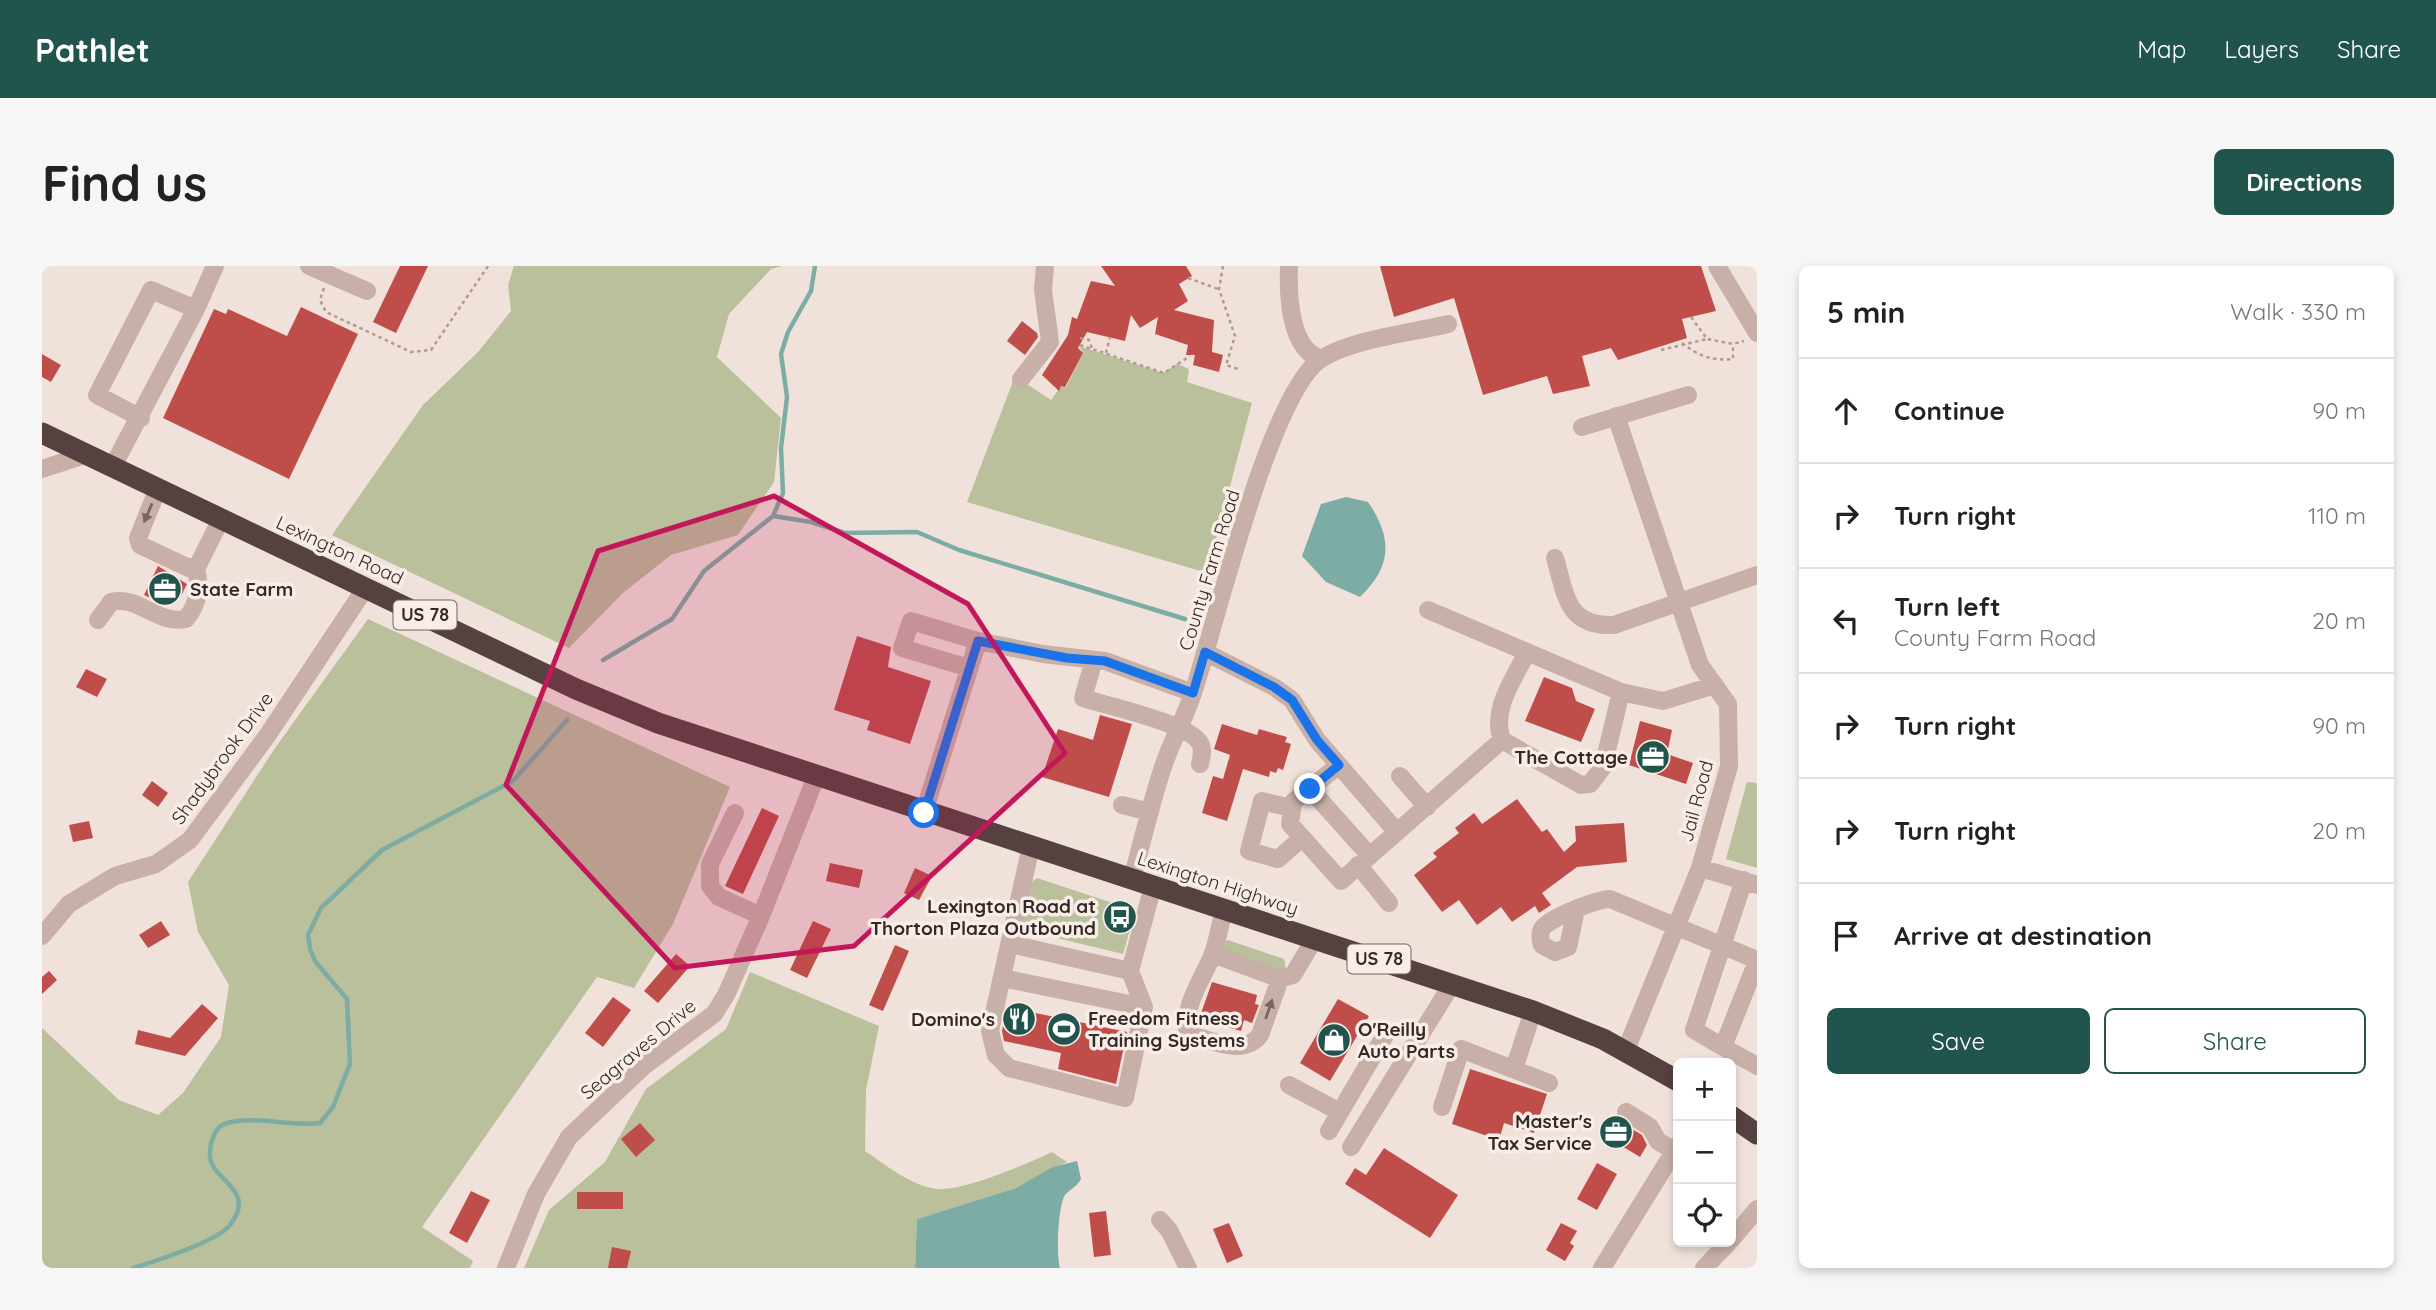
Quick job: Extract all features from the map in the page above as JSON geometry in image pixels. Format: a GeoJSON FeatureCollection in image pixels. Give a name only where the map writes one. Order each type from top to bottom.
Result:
{"type":"FeatureCollection","features":[{"type":"Feature","properties":{"kind":"highway","name":"Lexington Road"},"geometry":{"type":"LineString","coordinates":[[42,433],[614,705],[816,778]]}},
{"type":"Feature","properties":{"kind":"highway","name":"Lexington Highway"},"geometry":{"type":"LineString","coordinates":[[816,778],[1533,1011],[1626,1050]]}},
{"type":"Feature","properties":{"kind":"highway","name":"US 78"},"geometry":{"type":"LineString","coordinates":[[1626,1050],[1673,1078]]}},
{"type":"Feature","properties":{"kind":"highway"},"geometry":{"type":"LineString","coordinates":[[1736,1119],[1757,1134]]}},
{"type":"Feature","properties":{"kind":"street"},"geometry":{"type":"LineString","coordinates":[[309,266],[367,290]]}},
{"type":"Feature","properties":{"kind":"street"},"geometry":{"type":"LineString","coordinates":[[1021,379],[1050,342],[1043,290],[1045,266]]}},
{"type":"Feature","properties":{"kind":"street"},"geometry":{"type":"LineString","coordinates":[[1289,266],[1290,312],[1311,356],[1321,359],[1352,346],[1448,324]]}},
{"type":"Feature","properties":{"kind":"street"},"geometry":{"type":"LineString","coordinates":[[1717,266],[1751,337]]}},
{"type":"Feature","properties":{"kind":"street"},"geometry":{"type":"LineString","coordinates":[[113,466],[141,418],[196,309],[210,268]]}},
{"type":"Feature","properties":{"kind":"street"},"geometry":{"type":"LineString","coordinates":[[141,418],[97,395],[151,290],[196,309]]}},
{"type":"Feature","properties":{"kind":"street","name":"County Farm Road"},"geometry":{"type":"LineString","coordinates":[[1132,879],[1164,765],[1193,693],[1253,495],[1292,394],[1307,372],[1321,359]]}},
{"type":"Feature","properties":{"kind":"street"},"geometry":{"type":"LineString","coordinates":[[1583,427],[1688,395]]}},
{"type":"Feature","properties":{"kind":"street","name":"Jail Road"},"geometry":{"type":"LineString","coordinates":[[1616,416],[1700,665],[1728,704],[1729,766],[1700,868],[1678,928],[1626,1050]]}},
{"type":"Feature","properties":{"kind":"street"},"geometry":{"type":"LineString","coordinates":[[42,469],[88,454]]}},
{"type":"Feature","properties":{"kind":"street"},"geometry":{"type":"LineString","coordinates":[[158,488],[138,538],[140,545],[189,568],[197,565]]}},
{"type":"Feature","properties":{"kind":"street"},"geometry":{"type":"LineString","coordinates":[[99,620],[111,602],[120,599],[133,602],[163,619],[186,619],[194,609],[198,596],[197,565],[221,519]]}},
{"type":"Feature","properties":{"kind":"street"},"geometry":{"type":"LineString","coordinates":[[1555,558],[1573,611],[1584,621],[1598,626],[1614,625],[1757,575]]}},
{"type":"Feature","properties":{"kind":"street","name":"Shadybrook Drive"},"geometry":{"type":"LineString","coordinates":[[42,936],[69,904],[115,876],[156,864],[190,840],[267,736],[366,587]]}},
{"type":"Feature","properties":{"kind":"street"},"geometry":{"type":"LineString","coordinates":[[1428,611],[1621,692],[1663,701],[1714,685]]}},
{"type":"Feature","properties":{"kind":"street"},"geometry":{"type":"LineString","coordinates":[[970,668],[902,648],[911,621],[978,641],[1043,654],[1105,661],[1193,693]]}},
{"type":"Feature","properties":{"kind":"street"},"geometry":{"type":"LineString","coordinates":[[924,813],[978,641]]}},
{"type":"Feature","properties":{"kind":"street"},"geometry":{"type":"LineString","coordinates":[[1205,652],[1274,687],[1292,700],[1317,740],[1397,832]]}},
{"type":"Feature","properties":{"kind":"street"},"geometry":{"type":"LineString","coordinates":[[1526,654],[1500,706],[1498,729],[1502,740],[1581,785],[1590,784],[1603,767],[1621,692]]}},
{"type":"Feature","properties":{"kind":"street"},"geometry":{"type":"LineString","coordinates":[[1094,660],[1083,698],[1180,728],[1198,740],[1202,746],[1200,764]]}},
{"type":"Feature","properties":{"kind":"street"},"geometry":{"type":"LineString","coordinates":[[1339,765],[1293,802],[1290,824],[1340,881],[1502,740]]}},
{"type":"Feature","properties":{"kind":"street"},"geometry":{"type":"LineString","coordinates":[[1400,776],[1427,807]]}},
{"type":"Feature","properties":{"kind":"street","name":"Seagraves Drive"},"geometry":{"type":"LineString","coordinates":[[506,1268],[536,1194],[569,1137],[644,1066],[714,1014],[726,995],[761,916],[816,778]]}},
{"type":"Feature","properties":{"kind":"street"},"geometry":{"type":"LineString","coordinates":[[1310,789],[1364,861],[1389,904]]}},
{"type":"Feature","properties":{"kind":"street"},"geometry":{"type":"LineString","coordinates":[[1291,808],[1262,801],[1249,850],[1278,859],[1302,838]]}},
{"type":"Feature","properties":{"kind":"street"},"geometry":{"type":"LineString","coordinates":[[1122,805],[1150,813]]}},
{"type":"Feature","properties":{"kind":"street"},"geometry":{"type":"LineString","coordinates":[[735,813],[710,864],[710,886],[719,897],[761,916]]}},
{"type":"Feature","properties":{"kind":"street"},"geometry":{"type":"LineString","coordinates":[[1031,846],[990,1031],[996,1055],[1009,1068],[1125,1098],[1144,1007],[1130,971],[1153,886]]}},
{"type":"Feature","properties":{"kind":"street"},"geometry":{"type":"LineString","coordinates":[[1700,868],[1750,883],[1721,947],[1694,1030],[1757,1066]]}},
{"type":"Feature","properties":{"kind":"street"},"geometry":{"type":"LineString","coordinates":[[1576,910],[1610,899],[1757,961],[1723,1047]]}},
{"type":"Feature","properties":{"kind":"street"},"geometry":{"type":"LineString","coordinates":[[1224,909],[1213,954],[1193,998],[1186,1025],[1188,1034],[1243,1047],[1255,1042],[1280,979]]}},
{"type":"Feature","properties":{"kind":"street"},"geometry":{"type":"LineString","coordinates":[[1213,954],[1280,979],[1293,975],[1315,938]]}},
{"type":"Feature","properties":{"kind":"street"},"geometry":{"type":"LineString","coordinates":[[1010,944],[1130,971]]}},
{"type":"Feature","properties":{"kind":"street"},"geometry":{"type":"LineString","coordinates":[[1002,978],[1144,1007]]}},
{"type":"Feature","properties":{"kind":"street"},"geometry":{"type":"LineString","coordinates":[[1351,1147],[1452,984]]}},
{"type":"Feature","properties":{"kind":"street"},"geometry":{"type":"LineString","coordinates":[[1514,1069],[1533,1011]]}},
{"type":"Feature","properties":{"kind":"street"},"geometry":{"type":"LineString","coordinates":[[1329,1131],[1387,1032]]}},
{"type":"Feature","properties":{"kind":"street"},"geometry":{"type":"LineString","coordinates":[[1442,1107],[1461,1049],[1549,1083]]}},
{"type":"Feature","properties":{"kind":"street"},"geometry":{"type":"LineString","coordinates":[[1371,1060],[1397,1074]]}},
{"type":"Feature","properties":{"kind":"street"},"geometry":{"type":"LineString","coordinates":[[1289,1085],[1340,1112]]}},
{"type":"Feature","properties":{"kind":"street"},"geometry":{"type":"LineString","coordinates":[[1626,1112],[1650,1127],[1658,1141],[1673,1147]]}},
{"type":"Feature","properties":{"kind":"street"},"geometry":{"type":"LineString","coordinates":[[1602,1268],[1673,1153]]}},
{"type":"Feature","properties":{"kind":"street"},"geometry":{"type":"LineString","coordinates":[[1736,1234],[1757,1209]]}},
{"type":"Feature","properties":{"kind":"street"},"geometry":{"type":"LineString","coordinates":[[1160,1220],[1169,1230],[1188,1268]]}},
{"type":"Feature","properties":{"kind":"street"},"geometry":{"type":"LineString","coordinates":[[1704,1268],[1724,1247]]}},
{"type":"Feature","properties":{"kind":"path"},"geometry":{"type":"LineString","coordinates":[[329,274],[320,300],[326,312],[411,352],[431,350],[488,266]]}},
{"type":"Feature","properties":{"kind":"path"},"geometry":{"type":"LineString","coordinates":[[1223,266],[1219,289],[1235,336],[1226,365],[1241,370]]}},
{"type":"Feature","properties":{"kind":"path"},"geometry":{"type":"LineString","coordinates":[[1188,278],[1219,289]]}},
{"type":"Feature","properties":{"kind":"path"},"geometry":{"type":"LineString","coordinates":[[1691,317],[1707,339]]}},
{"type":"Feature","properties":{"kind":"path"},"geometry":{"type":"LineString","coordinates":[[1106,354],[1110,337]]}},
{"type":"Feature","properties":{"kind":"path"},"geometry":{"type":"LineString","coordinates":[[1661,350],[1707,339],[1733,344],[1751,337]]}},
{"type":"Feature","properties":{"kind":"path"},"geometry":{"type":"LineString","coordinates":[[1080,338],[1088,340],[1093,349]]}},
{"type":"Feature","properties":{"kind":"path"},"geometry":{"type":"LineString","coordinates":[[1682,343],[1700,357],[1719,360],[1733,359],[1733,344]]}},
{"type":"Feature","properties":{"kind":"path"},"geometry":{"type":"LineString","coordinates":[[1080,345],[1164,373],[1190,356]]}},
{"type":"Feature","properties":{"kind":"highlighted area"},"geometry":{"type":"Polygon","coordinates":[[[774,496],[968,604],[1065,753],[854,946],[675,968],[506,785],[598,551],[774,496]]]}},
{"type":"Feature","properties":{"kind":"green space"},"geometry":{"type":"Polygon","coordinates":[[[514,266],[782,266],[771,269],[729,314],[717,357],[781,418],[774,482],[738,535],[671,555],[623,593],[569,648],[332,535],[423,405],[478,352],[511,311],[508,285],[514,266]]]}},
{"type":"Feature","properties":{"kind":"green space"},"geometry":{"type":"Polygon","coordinates":[[[1079,346],[1163,373],[1177,364],[1189,369],[1187,382],[1252,403],[1207,573],[967,502],[1015,376],[1051,400],[1061,386],[1066,387],[1083,353],[1079,346]]]}},
{"type":"Feature","properties":{"kind":"green space"},"geometry":{"type":"Polygon","coordinates":[[[368,619],[730,787],[673,924],[634,988],[597,977],[422,1227],[473,1261],[470,1268],[42,1268],[42,1028],[119,1100],[158,1115],[183,1093],[221,1037],[229,985],[198,932],[188,882],[275,748],[368,619]]]}},
{"type":"Feature","properties":{"kind":"green space"},"geometry":{"type":"Polygon","coordinates":[[[1747,782],[1757,783],[1757,868],[1726,859],[1747,782]]]}},
{"type":"Feature","properties":{"kind":"green space"},"geometry":{"type":"Polygon","coordinates":[[[1037,878],[1131,909],[1134,915],[1123,954],[1020,929],[1032,882],[1037,878]]]}},
{"type":"Feature","properties":{"kind":"green space"},"geometry":{"type":"Polygon","coordinates":[[[1228,940],[1284,959],[1286,969],[1284,972],[1223,950],[1221,943],[1228,940]]]}},
{"type":"Feature","properties":{"kind":"green space"},"geometry":{"type":"Polygon","coordinates":[[[750,972],[879,1026],[866,1090],[865,1151],[899,1174],[918,1184],[937,1189],[963,1186],[995,1176],[1052,1152],[1067,1162],[1016,1188],[917,1219],[915,1268],[524,1268],[549,1210],[605,1162],[646,1089],[726,1029],[750,972]]]}},
{"type":"Feature","properties":{"kind":"water"},"geometry":{"type":"Polygon","coordinates":[[[1346,497],[1368,502],[1382,527],[1385,539],[1379,574],[1360,597],[1326,582],[1302,556],[1321,504],[1346,497]]]}},
{"type":"Feature","properties":{"kind":"water"},"geometry":{"type":"Polygon","coordinates":[[[1077,1161],[1081,1179],[1065,1195],[1059,1220],[1060,1268],[915,1268],[917,1219],[1016,1188],[1053,1167],[1077,1161]]]}},
{"type":"Feature","properties":{"kind":"building"},"geometry":{"type":"Polygon","coordinates":[[[400,266],[428,266],[396,333],[373,322],[400,266]]]}},
{"type":"Feature","properties":{"kind":"building"},"geometry":{"type":"Polygon","coordinates":[[[1101,266],[1186,266],[1192,276],[1179,284],[1188,301],[1174,310],[1214,320],[1212,352],[1223,355],[1219,372],[1193,365],[1195,355],[1186,355],[1188,345],[1155,334],[1158,317],[1140,328],[1131,315],[1125,341],[1087,332],[1078,348],[1083,353],[1065,387],[1061,386],[1059,391],[1042,375],[1068,335],[1072,317],[1077,319],[1091,281],[1115,286],[1101,266]]]}},
{"type":"Feature","properties":{"kind":"building"},"geometry":{"type":"Polygon","coordinates":[[[1380,266],[1701,266],[1716,311],[1682,319],[1687,338],[1618,360],[1611,348],[1582,356],[1590,386],[1553,394],[1547,376],[1483,395],[1454,298],[1394,317],[1380,266]]]}},
{"type":"Feature","properties":{"kind":"building"},"geometry":{"type":"Polygon","coordinates":[[[301,307],[358,334],[289,479],[163,418],[214,309],[226,314],[228,309],[287,336],[301,307]]]}},
{"type":"Feature","properties":{"kind":"building"},"geometry":{"type":"Polygon","coordinates":[[[1022,321],[1037,333],[1038,337],[1025,355],[1007,341],[1022,321]]]}},
{"type":"Feature","properties":{"kind":"building"},"geometry":{"type":"Polygon","coordinates":[[[42,354],[61,365],[51,382],[42,377],[42,354]]]}},
{"type":"Feature","properties":{"kind":"building","name":"State Farm"},"geometry":{"type":"Polygon","coordinates":[[[158,566],[187,584],[180,598],[174,594],[168,606],[144,595],[158,566]]]}},
{"type":"Feature","properties":{"kind":"building"},"geometry":{"type":"Polygon","coordinates":[[[857,636],[891,647],[888,667],[931,681],[910,744],[867,730],[870,721],[834,710],[857,636]]]}},
{"type":"Feature","properties":{"kind":"building"},"geometry":{"type":"Polygon","coordinates":[[[86,669],[107,679],[97,697],[76,687],[86,669]]]}},
{"type":"Feature","properties":{"kind":"building"},"geometry":{"type":"Polygon","coordinates":[[[1544,677],[1572,688],[1576,701],[1595,709],[1581,742],[1525,721],[1544,677]]]}},
{"type":"Feature","properties":{"kind":"building"},"geometry":{"type":"Polygon","coordinates":[[[1100,715],[1132,724],[1109,797],[1042,777],[1058,729],[1093,740],[1100,715]]]}},
{"type":"Feature","properties":{"kind":"building","name":"The Cottage"},"geometry":{"type":"Polygon","coordinates":[[[1640,721],[1672,730],[1667,754],[1693,763],[1686,784],[1629,765],[1640,721]]]}},
{"type":"Feature","properties":{"kind":"building"},"geometry":{"type":"Polygon","coordinates":[[[1222,724],[1257,735],[1259,729],[1287,737],[1285,742],[1291,744],[1283,770],[1278,768],[1276,773],[1270,771],[1269,777],[1243,769],[1227,821],[1202,813],[1213,776],[1223,779],[1230,755],[1214,749],[1222,724]]]}},
{"type":"Feature","properties":{"kind":"building"},"geometry":{"type":"Polygon","coordinates":[[[152,781],[168,793],[158,807],[142,795],[152,781]]]}},
{"type":"Feature","properties":{"kind":"building"},"geometry":{"type":"Polygon","coordinates":[[[1517,799],[1542,832],[1547,829],[1564,852],[1576,841],[1575,826],[1624,823],[1627,862],[1577,867],[1542,893],[1551,905],[1539,913],[1535,906],[1512,922],[1501,907],[1477,925],[1459,900],[1442,912],[1414,875],[1437,857],[1433,853],[1459,833],[1455,828],[1474,813],[1482,824],[1517,799]]]}},
{"type":"Feature","properties":{"kind":"building"},"geometry":{"type":"Polygon","coordinates":[[[762,808],[779,816],[743,894],[725,886],[762,808]]]}},
{"type":"Feature","properties":{"kind":"building"},"geometry":{"type":"Polygon","coordinates":[[[89,821],[93,838],[73,842],[69,825],[89,821]]]}},
{"type":"Feature","properties":{"kind":"building"},"geometry":{"type":"Polygon","coordinates":[[[830,863],[863,870],[859,888],[826,881],[830,863]]]}},
{"type":"Feature","properties":{"kind":"building"},"geometry":{"type":"Polygon","coordinates":[[[915,868],[932,876],[919,900],[904,893],[915,868]]]}},
{"type":"Feature","properties":{"kind":"building"},"geometry":{"type":"Polygon","coordinates":[[[161,921],[170,935],[148,948],[139,935],[161,921]]]}},
{"type":"Feature","properties":{"kind":"building"},"geometry":{"type":"Polygon","coordinates":[[[813,921],[831,929],[807,978],[790,970],[813,921]]]}},
{"type":"Feature","properties":{"kind":"building"},"geometry":{"type":"Polygon","coordinates":[[[895,945],[909,951],[883,1011],[869,1005],[895,945]]]}},
{"type":"Feature","properties":{"kind":"building"},"geometry":{"type":"Polygon","coordinates":[[[676,954],[690,966],[658,1003],[644,991],[676,954]]]}},
{"type":"Feature","properties":{"kind":"building"},"geometry":{"type":"Polygon","coordinates":[[[49,971],[57,980],[42,994],[42,977],[49,971]]]}},
{"type":"Feature","properties":{"kind":"building"},"geometry":{"type":"Polygon","coordinates":[[[1212,982],[1257,995],[1255,1004],[1259,1005],[1252,1023],[1244,1020],[1241,1031],[1199,1019],[1212,982]]]}},
{"type":"Feature","properties":{"kind":"building"},"geometry":{"type":"Polygon","coordinates":[[[613,997],[631,1010],[603,1047],[585,1033],[613,997]]]}},
{"type":"Feature","properties":{"kind":"building","name":"O'Reilly Auto Parts"},"geometry":{"type":"Polygon","coordinates":[[[1338,999],[1369,1016],[1330,1081],[1300,1063],[1338,999]]]}},
{"type":"Feature","properties":{"kind":"building"},"geometry":{"type":"Polygon","coordinates":[[[202,1004],[218,1018],[185,1056],[135,1044],[138,1030],[170,1038],[202,1004]]]}},
{"type":"Feature","properties":{"kind":"building"},"geometry":{"type":"Polygon","coordinates":[[[1007,1007],[1127,1032],[1116,1084],[1058,1069],[1061,1053],[1004,1041],[1002,1031],[1007,1007]]]}},
{"type":"Feature","properties":{"kind":"building"},"geometry":{"type":"Polygon","coordinates":[[[1470,1069],[1547,1094],[1534,1133],[1504,1123],[1499,1140],[1452,1124],[1470,1069]]]}},
{"type":"Feature","properties":{"kind":"building"},"geometry":{"type":"Polygon","coordinates":[[[1612,1117],[1642,1135],[1647,1145],[1640,1157],[1602,1134],[1612,1117]]]}},
{"type":"Feature","properties":{"kind":"building"},"geometry":{"type":"Polygon","coordinates":[[[640,1123],[655,1140],[636,1157],[621,1139],[640,1123]]]}},
{"type":"Feature","properties":{"kind":"building"},"geometry":{"type":"Polygon","coordinates":[[[1384,1148],[1458,1195],[1430,1238],[1345,1184],[1355,1168],[1366,1175],[1384,1148]]]}},
{"type":"Feature","properties":{"kind":"building"},"geometry":{"type":"Polygon","coordinates":[[[1597,1163],[1617,1174],[1597,1210],[1577,1199],[1597,1163]]]}},
{"type":"Feature","properties":{"kind":"building"},"geometry":{"type":"Polygon","coordinates":[[[471,1191],[490,1200],[467,1243],[449,1233],[471,1191]]]}},
{"type":"Feature","properties":{"kind":"building"},"geometry":{"type":"Polygon","coordinates":[[[577,1192],[623,1192],[623,1209],[577,1209],[577,1192]]]}},
{"type":"Feature","properties":{"kind":"building"},"geometry":{"type":"Polygon","coordinates":[[[1106,1211],[1111,1255],[1094,1257],[1089,1213],[1106,1211]]]}},
{"type":"Feature","properties":{"kind":"building"},"geometry":{"type":"Polygon","coordinates":[[[1229,1223],[1243,1256],[1227,1263],[1213,1229],[1229,1223]]]}},
{"type":"Feature","properties":{"kind":"building"},"geometry":{"type":"Polygon","coordinates":[[[1561,1223],[1577,1231],[1570,1243],[1574,1246],[1565,1261],[1546,1250],[1561,1223]]]}},
{"type":"Feature","properties":{"kind":"building"},"geometry":{"type":"Polygon","coordinates":[[[612,1247],[631,1251],[627,1268],[608,1268],[612,1247]]]}},
{"type":"Feature","properties":{"kind":"waterway"},"geometry":{"type":"LineString","coordinates":[[773,516],[783,493],[781,448],[787,397],[781,354],[788,332],[811,291],[815,266]]}},
{"type":"Feature","properties":{"kind":"waterway"},"geometry":{"type":"LineString","coordinates":[[603,660],[672,619],[704,571],[773,516],[811,522],[845,533],[917,532],[959,550],[1185,619]]}},
{"type":"Feature","properties":{"kind":"waterway"},"geometry":{"type":"LineString","coordinates":[[133,1268],[212,1238],[230,1225],[237,1214],[238,1197],[213,1166],[210,1156],[213,1137],[220,1127],[246,1120],[320,1123],[333,1107],[350,1064],[347,999],[315,961],[310,949],[308,935],[321,908],[382,850],[513,781],[567,720]]}},
{"type":"Feature","properties":{"kind":"place","name":"State Farm"},"geometry":{"type":"Point","coordinates":[165,589]}},
{"type":"Feature","properties":{"kind":"place","name":"The Cottage"},"geometry":{"type":"Point","coordinates":[1653,757]}},
{"type":"Feature","properties":{"kind":"place","name":"Lexington Road at Thorton Plaza Outbound"},"geometry":{"type":"Point","coordinates":[1120,917]}},
{"type":"Feature","properties":{"kind":"place","name":"Domino's"},"geometry":{"type":"Point","coordinates":[1019,1019]}},
{"type":"Feature","properties":{"kind":"place","name":"Freedom Fitness Training Systems"},"geometry":{"type":"Point","coordinates":[1064,1029]}},
{"type":"Feature","properties":{"kind":"place","name":"O'Reilly Auto Parts"},"geometry":{"type":"Point","coordinates":[1334,1040]}},
{"type":"Feature","properties":{"kind":"place","name":"Master's Tax Service"},"geometry":{"type":"Point","coordinates":[1616,1132]}},
{"type":"Feature","properties":{"kind":"route"},"geometry":{"type":"LineString","coordinates":[[924,813],[978,641],[1067,658],[1105,661],[1193,693],[1205,652],[1274,687],[1292,700],[1306,717],[1317,740],[1339,765],[1310,789]]}}]}
